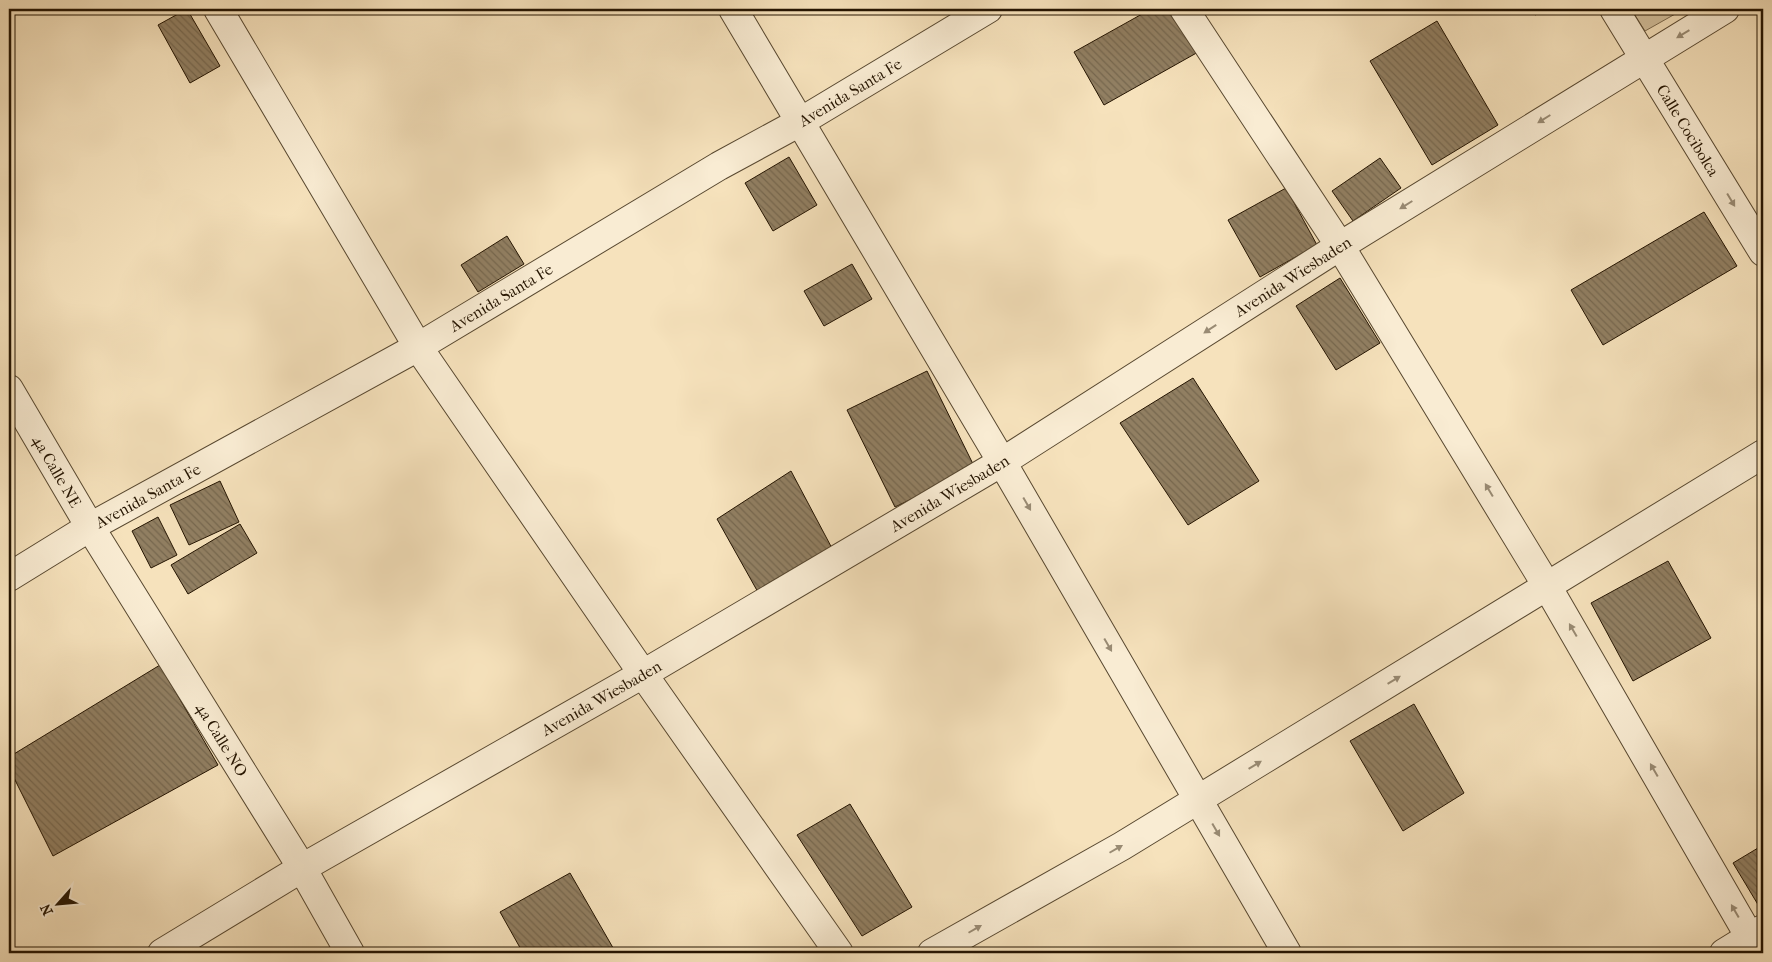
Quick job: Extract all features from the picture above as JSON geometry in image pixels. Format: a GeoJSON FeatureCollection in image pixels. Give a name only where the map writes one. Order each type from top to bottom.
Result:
{"type":"FeatureCollection","features":[{"type":"Feature","properties":{"kind":"street"},"geometry":{"type":"LineString","coordinates":[[218,9],[418,347],[643,674],[839,953]]}},
{"type":"Feature","properties":{"kind":"street"},"geometry":{"type":"LineString","coordinates":[[733,9],[1002,462],[1287,953]]}},
{"type":"Feature","properties":{"kind":"street","name":"Avenida Santa Fe"},"geometry":{"type":"LineString","coordinates":[[9,577],[90,527],[418,347],[719,166],[800,122],[988,9]]}},
{"type":"Feature","properties":{"kind":"street"},"geometry":{"type":"LineString","coordinates":[[1184,9],[1340,246],[1548,586],[1757,940],[1724,953]]}},
{"type":"Feature","properties":{"kind":"street","name":"Calle Cocibolca"},"geometry":{"type":"LineString","coordinates":[[1614,9],[1763,252]]}},
{"type":"Feature","properties":{"kind":"street","name":"Avenida Wiesbaden"},"geometry":{"type":"LineString","coordinates":[[162,953],[302,868],[643,674],[1002,462],[1340,246],[1644,57],[1725,9]]}},
{"type":"Feature","properties":{"kind":"street","name":"4a Calle NE"},"geometry":{"type":"LineString","coordinates":[[9,389],[90,527]]}},
{"type":"Feature","properties":{"kind":"street"},"geometry":{"type":"LineString","coordinates":[[932,953],[1122,846],[1763,454]]}},
{"type":"Feature","properties":{"kind":"street","name":"4a Calle NO"},"geometry":{"type":"LineString","coordinates":[[90,527],[302,868],[350,953]]}},
{"type":"Feature","properties":{"kind":"shaded area"},"geometry":{"type":"Polygon","coordinates":[[[1631,9],[1684,9],[1645,31],[1631,9]]]}},
{"type":"Feature","properties":{"kind":"building"},"geometry":{"type":"Polygon","coordinates":[[[187,9],[220,66],[190,83],[158,25],[187,9]]]}},
{"type":"Feature","properties":{"kind":"building"},"geometry":{"type":"Polygon","coordinates":[[[1151,9],[1176,9],[1200,51],[1104,105],[1074,52],[1151,9]]]}},
{"type":"Feature","properties":{"kind":"building"},"geometry":{"type":"Polygon","coordinates":[[[1531,9],[1547,9],[1535,15],[1531,9]]]}},
{"type":"Feature","properties":{"kind":"building"},"geometry":{"type":"Polygon","coordinates":[[[1437,21],[1498,125],[1432,165],[1370,61],[1437,21]]]}},
{"type":"Feature","properties":{"kind":"building"},"geometry":{"type":"Polygon","coordinates":[[[789,157],[817,205],[773,231],[745,183],[789,157]]]}},
{"type":"Feature","properties":{"kind":"building"},"geometry":{"type":"Polygon","coordinates":[[[1380,158],[1401,188],[1353,221],[1332,191],[1380,158]]]}},
{"type":"Feature","properties":{"kind":"building"},"geometry":{"type":"Polygon","coordinates":[[[1286,188],[1317,245],[1260,277],[1228,220],[1286,188]]]}},
{"type":"Feature","properties":{"kind":"building"},"geometry":{"type":"Polygon","coordinates":[[[1704,212],[1737,266],[1603,345],[1571,290],[1704,212]]]}},
{"type":"Feature","properties":{"kind":"building"},"geometry":{"type":"Polygon","coordinates":[[[507,236],[524,264],[478,292],[461,265],[507,236]]]}},
{"type":"Feature","properties":{"kind":"building"},"geometry":{"type":"Polygon","coordinates":[[[852,264],[872,299],[824,326],[804,291],[852,264]]]}},
{"type":"Feature","properties":{"kind":"building"},"geometry":{"type":"Polygon","coordinates":[[[1340,278],[1380,343],[1336,370],[1296,306],[1340,278]]]}},
{"type":"Feature","properties":{"kind":"building"},"geometry":{"type":"Polygon","coordinates":[[[927,371],[975,468],[895,507],[847,410],[927,371]]]}},
{"type":"Feature","properties":{"kind":"building"},"geometry":{"type":"Polygon","coordinates":[[[1193,378],[1259,481],[1188,525],[1120,423],[1193,378]]]}},
{"type":"Feature","properties":{"kind":"building"},"geometry":{"type":"Polygon","coordinates":[[[791,471],[834,552],[759,594],[717,519],[791,471]]]}},
{"type":"Feature","properties":{"kind":"building"},"geometry":{"type":"Polygon","coordinates":[[[220,481],[239,522],[189,545],[170,505],[220,481]]]}},
{"type":"Feature","properties":{"kind":"building"},"geometry":{"type":"Polygon","coordinates":[[[158,517],[177,555],[151,568],[132,531],[158,517]]]}},
{"type":"Feature","properties":{"kind":"building"},"geometry":{"type":"Polygon","coordinates":[[[240,524],[257,553],[188,594],[171,565],[240,524]]]}},
{"type":"Feature","properties":{"kind":"building"},"geometry":{"type":"Polygon","coordinates":[[[1668,561],[1711,638],[1633,681],[1591,603],[1668,561]]]}},
{"type":"Feature","properties":{"kind":"building"},"geometry":{"type":"Polygon","coordinates":[[[160,665],[218,765],[53,856],[9,768],[9,757],[160,665]]]}},
{"type":"Feature","properties":{"kind":"building"},"geometry":{"type":"Polygon","coordinates":[[[1414,704],[1464,793],[1403,831],[1350,741],[1414,704]]]}},
{"type":"Feature","properties":{"kind":"building"},"geometry":{"type":"Polygon","coordinates":[[[850,804],[912,907],[862,936],[797,835],[850,804]]]}},
{"type":"Feature","properties":{"kind":"building"},"geometry":{"type":"Polygon","coordinates":[[[1763,845],[1763,913],[1733,863],[1763,845]]]}},
{"type":"Feature","properties":{"kind":"building"},"geometry":{"type":"Polygon","coordinates":[[[570,873],[616,953],[523,953],[500,912],[570,873]]]}}]}
